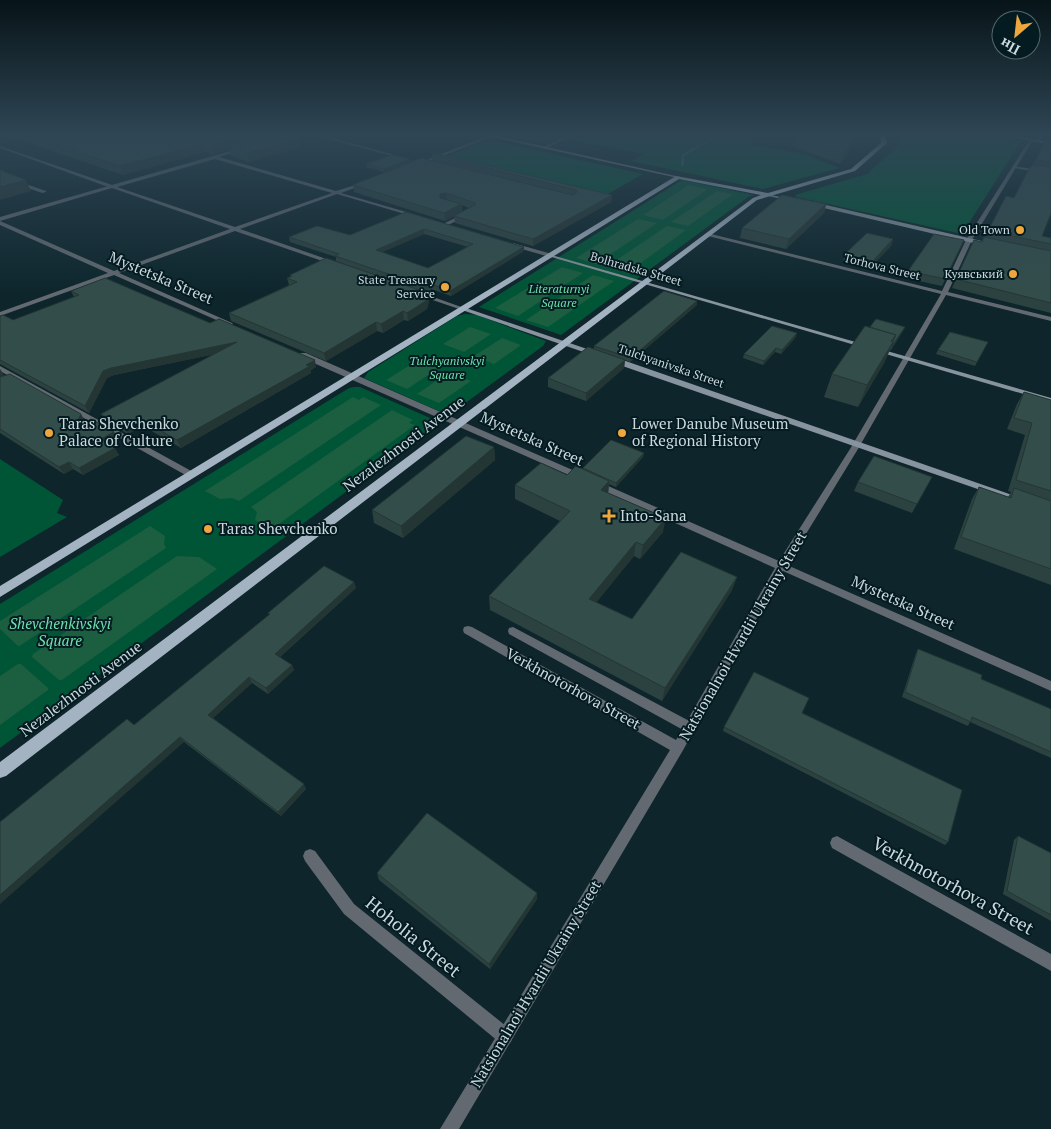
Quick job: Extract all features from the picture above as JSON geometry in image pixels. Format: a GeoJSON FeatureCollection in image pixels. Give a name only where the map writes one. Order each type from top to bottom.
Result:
{"type":"FeatureCollection","features":[{"type":"Feature","properties":{"kind":"main road"},"geometry":{"type":"LineString","coordinates":[[0,592],[659,188]]}},
{"type":"Feature","properties":{"kind":"main road"},"geometry":{"type":"LineString","coordinates":[[733,188],[794,200]]}},
{"type":"Feature","properties":{"kind":"main road","name":"Nezalezhnosti Avenue"},"geometry":{"type":"LineString","coordinates":[[0,771],[755,199],[793,188]]}},
{"type":"Feature","properties":{"kind":"main road"},"geometry":{"type":"LineString","coordinates":[[803,202],[996,246]]}},
{"type":"Feature","properties":{"kind":"main road","name":"Bolhradska Street"},"geometry":{"type":"LineString","coordinates":[[550,256],[1051,400]]}},
{"type":"Feature","properties":{"kind":"main road","name":"Tulchyanivska Street"},"geometry":{"type":"LineString","coordinates":[[464,309],[1032,505]]}},
{"type":"Feature","properties":{"kind":"street"},"geometry":{"type":"LineString","coordinates":[[32,188],[44,192]]}},
{"type":"Feature","properties":{"kind":"street"},"geometry":{"type":"LineString","coordinates":[[0,219],[111,188]]}},
{"type":"Feature","properties":{"kind":"street"},"geometry":{"type":"LineString","coordinates":[[115,188],[337,265]]}},
{"type":"Feature","properties":{"kind":"street"},"geometry":{"type":"LineString","coordinates":[[320,188],[428,219]]}},
{"type":"Feature","properties":{"kind":"street"},"geometry":{"type":"LineString","coordinates":[[0,314],[352,188]]}},
{"type":"Feature","properties":{"kind":"street","name":"Natsionalnoi Hvardii Ukrainy Street"},"geometry":{"type":"LineString","coordinates":[[449,1129],[678,748],[781,566],[857,444],[944,294],[969,240],[1001,188]]}},
{"type":"Feature","properties":{"kind":"street"},"geometry":{"type":"LineString","coordinates":[[446,224],[471,212],[462,209]]}},
{"type":"Feature","properties":{"kind":"street"},"geometry":{"type":"LineString","coordinates":[[437,222],[455,227]]}},
{"type":"Feature","properties":{"kind":"street","name":"Mystetska Street"},"geometry":{"type":"LineString","coordinates":[[0,223],[238,327]]}},
{"type":"Feature","properties":{"kind":"street","name":"Torhova Street"},"geometry":{"type":"LineString","coordinates":[[707,235],[1051,320]]}},
{"type":"Feature","properties":{"kind":"street","name":"Bolhradska Street"},"geometry":{"type":"LineString","coordinates":[[509,243],[550,256]]}},
{"type":"Feature","properties":{"kind":"street","name":"Tulchyanivska Street"},"geometry":{"type":"LineString","coordinates":[[411,291],[464,309]]}},
{"type":"Feature","properties":{"kind":"street","name":"Mystetska Street"},"geometry":{"type":"LineString","coordinates":[[292,351],[1051,686]]}},
{"type":"Feature","properties":{"kind":"street"},"geometry":{"type":"LineString","coordinates":[[0,368],[10,377],[192,475]]}},
{"type":"Feature","properties":{"kind":"street","name":"Verkhnotorhova Street"},"geometry":{"type":"LineString","coordinates":[[468,630],[678,748]]}},
{"type":"Feature","properties":{"kind":"street"},"geometry":{"type":"LineString","coordinates":[[513,631],[690,727]]}},
{"type":"Feature","properties":{"kind":"street","name":"Verkhnotorhova Street"},"geometry":{"type":"LineString","coordinates":[[837,843],[1051,963]]}},
{"type":"Feature","properties":{"kind":"street","name":"Hoholia Street"},"geometry":{"type":"LineString","coordinates":[[310,856],[349,910],[505,1036]]}},
{"type":"Feature","properties":{"kind":"green space"},"geometry":{"type":"Polygon","coordinates":[[[552,188],[619,188],[599,199],[552,188]]]}},
{"type":"Feature","properties":{"kind":"green space","name":"Literaturnyi Square"},"geometry":{"type":"Polygon","coordinates":[[[670,188],[719,188],[754,195],[748,197],[561,335],[479,307],[670,188]]]}},
{"type":"Feature","properties":{"kind":"green space"},"geometry":{"type":"Polygon","coordinates":[[[685,188],[708,189],[663,220],[643,215],[685,188]]]}},
{"type":"Feature","properties":{"kind":"green space"},"geometry":{"type":"Polygon","coordinates":[[[820,188],[991,188],[962,234],[795,195],[820,188]]]}},
{"type":"Feature","properties":{"kind":"green space"},"geometry":{"type":"Polygon","coordinates":[[[717,191],[733,194],[688,226],[671,222],[717,191]]]}},
{"type":"Feature","properties":{"kind":"green space"},"geometry":{"type":"Polygon","coordinates":[[[638,219],[657,223],[596,264],[576,258],[638,219]]]}},
{"type":"Feature","properties":{"kind":"green space"},"geometry":{"type":"Polygon","coordinates":[[[667,226],[686,230],[627,273],[606,267],[667,226]]]}},
{"type":"Feature","properties":{"kind":"green space"},"geometry":{"type":"Polygon","coordinates":[[[562,267],[583,273],[518,316],[495,308],[562,267]]]}},
{"type":"Feature","properties":{"kind":"green space"},"geometry":{"type":"Polygon","coordinates":[[[593,275],[614,281],[548,327],[526,320],[593,275]]]}},
{"type":"Feature","properties":{"kind":"green space","name":"Tulchyanivskyi Square"},"geometry":{"type":"Polygon","coordinates":[[[465,314],[477,315],[546,341],[543,346],[460,407],[449,412],[441,412],[364,378],[368,372],[457,316],[465,314]]]}},
{"type":"Feature","properties":{"kind":"green space"},"geometry":{"type":"Polygon","coordinates":[[[470,327],[491,334],[464,352],[443,344],[470,327]]]}},
{"type":"Feature","properties":{"kind":"green space"},"geometry":{"type":"Polygon","coordinates":[[[502,338],[521,345],[494,364],[474,356],[502,338]]]}},
{"type":"Feature","properties":{"kind":"green space"},"geometry":{"type":"Polygon","coordinates":[[[418,360],[439,368],[407,389],[386,380],[418,360]]]}},
{"type":"Feature","properties":{"kind":"green space"},"geometry":{"type":"Polygon","coordinates":[[[449,372],[471,381],[439,403],[417,394],[449,372]]]}},
{"type":"Feature","properties":{"kind":"green space","name":"Shevchenkivskyi Square"},"geometry":{"type":"Polygon","coordinates":[[[360,387],[430,418],[435,421],[435,426],[0,748],[0,604],[349,388],[360,387]]]}},
{"type":"Feature","properties":{"kind":"green space"},"geometry":{"type":"Polygon","coordinates":[[[353,397],[359,400],[363,397],[381,405],[239,501],[232,498],[220,499],[205,491],[353,397]]]}},
{"type":"Feature","properties":{"kind":"green space"},"geometry":{"type":"Polygon","coordinates":[[[392,410],[413,420],[409,423],[415,425],[272,529],[255,520],[257,512],[251,507],[392,410]]]}},
{"type":"Feature","properties":{"kind":"green space"},"geometry":{"type":"Polygon","coordinates":[[[0,459],[63,500],[57,513],[67,517],[0,557],[0,459]]]}},
{"type":"Feature","properties":{"kind":"green space"},"geometry":{"type":"Polygon","coordinates":[[[150,526],[165,536],[164,544],[166,548],[21,645],[18,646],[0,629],[0,621],[150,526]]]}},
{"type":"Feature","properties":{"kind":"green space"},"geometry":{"type":"Polygon","coordinates":[[[177,556],[199,557],[217,569],[62,680],[59,680],[32,657],[33,654],[177,556]]]}},
{"type":"Feature","properties":{"kind":"green space"},"geometry":{"type":"Polygon","coordinates":[[[21,664],[48,690],[0,725],[0,676],[21,664]]]}},
{"type":"Feature","properties":{"kind":"building"},"geometry":{"type":"Polygon","coordinates":[[[362,188],[543,188],[573,195],[577,192],[567,188],[581,188],[612,195],[533,239],[454,216],[475,205],[475,203],[446,193],[440,194],[440,198],[461,204],[444,213],[362,188]]]}},
{"type":"Feature","properties":{"kind":"building"},"geometry":{"type":"Polygon","coordinates":[[[1019,188],[1051,188],[1051,213],[1042,236],[1051,238],[1051,244],[988,231],[1006,196],[1014,198],[1019,188]]]}},
{"type":"Feature","properties":{"kind":"building"},"geometry":{"type":"Polygon","coordinates":[[[782,195],[826,204],[789,239],[742,228],[782,195]]]}},
{"type":"Feature","properties":{"kind":"building"},"geometry":{"type":"Polygon","coordinates":[[[406,212],[524,247],[450,291],[431,284],[430,288],[335,256],[339,254],[289,237],[317,226],[350,235],[406,212]],[[424,229],[376,250],[428,268],[473,244],[424,229]]]}},
{"type":"Feature","properties":{"kind":"building"},"geometry":{"type":"Polygon","coordinates":[[[867,233],[893,239],[873,261],[845,254],[867,233]]]}},
{"type":"Feature","properties":{"kind":"building"},"geometry":{"type":"Polygon","coordinates":[[[934,234],[964,240],[945,279],[908,271],[934,234]]]}},
{"type":"Feature","properties":{"kind":"building"},"geometry":{"type":"Polygon","coordinates":[[[984,237],[1051,251],[1051,303],[956,279],[974,240],[982,242],[984,237]]]}},
{"type":"Feature","properties":{"kind":"building"},"geometry":{"type":"Polygon","coordinates":[[[326,258],[428,293],[426,301],[407,313],[403,311],[381,324],[376,322],[324,353],[229,313],[297,282],[287,278],[326,258]]]}},
{"type":"Feature","properties":{"kind":"building"},"geometry":{"type":"Polygon","coordinates":[[[105,278],[210,323],[219,319],[315,360],[306,365],[310,366],[177,440],[140,419],[124,427],[101,414],[237,342],[103,371],[85,406],[0,360],[0,316],[3,315],[13,320],[79,295],[71,291],[105,278]]]}},
{"type":"Feature","properties":{"kind":"building"},"geometry":{"type":"Polygon","coordinates":[[[664,291],[697,301],[631,358],[594,346],[664,291]]]}},
{"type":"Feature","properties":{"kind":"building"},"geometry":{"type":"Polygon","coordinates":[[[876,319],[905,327],[892,346],[896,335],[870,327],[876,319]]]}},
{"type":"Feature","properties":{"kind":"building"},"geometry":{"type":"Polygon","coordinates":[[[772,326],[797,333],[782,350],[776,348],[764,361],[744,354],[772,326]]]}},
{"type":"Feature","properties":{"kind":"building"},"geometry":{"type":"Polygon","coordinates":[[[865,326],[896,335],[867,385],[832,374],[865,326]]]}},
{"type":"Feature","properties":{"kind":"building"},"geometry":{"type":"Polygon","coordinates":[[[950,332],[988,342],[977,362],[938,350],[950,332]]]}},
{"type":"Feature","properties":{"kind":"building"},"geometry":{"type":"Polygon","coordinates":[[[588,347],[625,360],[586,393],[548,378],[588,347]]]}},
{"type":"Feature","properties":{"kind":"building","name":"Taras Shevchenko Palace of Culture"},"geometry":{"type":"Polygon","coordinates":[[[10,374],[81,414],[74,429],[91,419],[114,432],[101,439],[115,448],[79,468],[69,462],[59,467],[0,429],[0,377],[10,374]]]}},
{"type":"Feature","properties":{"kind":"building"},"geometry":{"type":"Polygon","coordinates":[[[1024,392],[1051,400],[1051,491],[1016,480],[1032,423],[1014,418],[1024,392]]]}},
{"type":"Feature","properties":{"kind":"building"},"geometry":{"type":"Polygon","coordinates":[[[466,436],[494,447],[401,526],[372,510],[466,436]]]}},
{"type":"Feature","properties":{"kind":"building"},"geometry":{"type":"Polygon","coordinates":[[[611,440],[644,453],[616,483],[583,468],[611,440]]]}},
{"type":"Feature","properties":{"kind":"building"},"geometry":{"type":"Polygon","coordinates":[[[874,456],[932,477],[917,504],[858,482],[874,456]]]}},
{"type":"Feature","properties":{"kind":"building"},"geometry":{"type":"Polygon","coordinates":[[[541,463],[567,475],[576,466],[609,481],[601,490],[666,518],[643,545],[636,542],[589,599],[632,619],[681,552],[737,577],[665,688],[489,596],[570,511],[515,485],[541,463]]]}},
{"type":"Feature","properties":{"kind":"building"},"geometry":{"type":"Polygon","coordinates":[[[979,487],[1011,498],[1014,488],[1051,501],[1051,569],[961,537],[979,487]]]}},
{"type":"Feature","properties":{"kind":"building"},"geometry":{"type":"Polygon","coordinates":[[[324,566],[354,582],[275,654],[292,665],[266,688],[249,677],[208,715],[304,784],[278,812],[180,737],[0,895],[0,822],[127,719],[134,725],[270,614],[268,613],[324,566]]]}},
{"type":"Feature","properties":{"kind":"building"},"geometry":{"type":"Polygon","coordinates":[[[918,649],[982,675],[981,679],[1051,709],[1051,752],[972,717],[971,722],[905,692],[918,649]]]}},
{"type":"Feature","properties":{"kind":"building"},"geometry":{"type":"Polygon","coordinates":[[[754,672],[809,698],[802,713],[962,790],[948,842],[724,727],[754,672]]]}},
{"type":"Feature","properties":{"kind":"building"},"geometry":{"type":"Polygon","coordinates":[[[427,813],[537,893],[489,964],[377,873],[427,813]]]}},
{"type":"Feature","properties":{"kind":"building"},"geometry":{"type":"Polygon","coordinates":[[[1018,836],[1051,853],[1051,915],[1007,891],[1018,836]]]}},
{"type":"Feature","properties":{"kind":"place","name":"Old Town"},"geometry":{"type":"Point","coordinates":[1020,230]}},
{"type":"Feature","properties":{"kind":"place","name":"Куявський"},"geometry":{"type":"Point","coordinates":[1013,274]}},
{"type":"Feature","properties":{"kind":"place","name":"State Treasury Service"},"geometry":{"type":"Point","coordinates":[445,287]}},
{"type":"Feature","properties":{"kind":"place","name":"Taras Shevchenko Palace of Culture"},"geometry":{"type":"Point","coordinates":[49,433]}},
{"type":"Feature","properties":{"kind":"place","name":"Lower Danube Museum of Regional History"},"geometry":{"type":"Point","coordinates":[622,433]}},
{"type":"Feature","properties":{"kind":"place","name":"Into-Sana"},"geometry":{"type":"Point","coordinates":[609,516]}},
{"type":"Feature","properties":{"kind":"place","name":"Taras Shevchenko"},"geometry":{"type":"Point","coordinates":[208,529]}}]}
